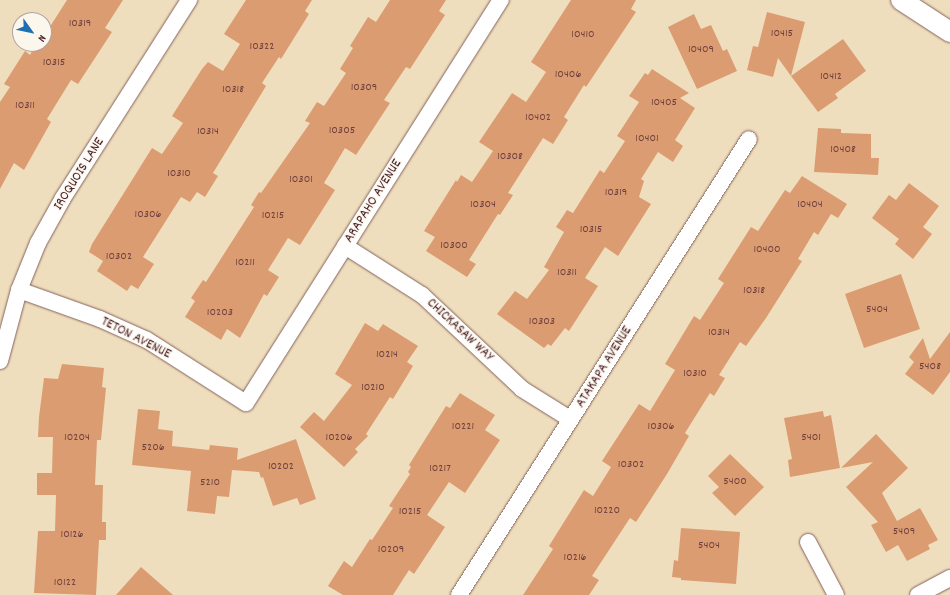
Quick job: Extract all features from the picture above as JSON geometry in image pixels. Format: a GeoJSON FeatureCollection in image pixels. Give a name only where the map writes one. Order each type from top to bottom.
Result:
{"type":"FeatureCollection","features":[{"type":"Feature","properties":{"kind":"street","name":"IROQUOIS LANE"},"geometry":{"type":"LineString","coordinates":[[0,361],[18,290],[38,243],[63,198],[189,0]]}},
{"type":"Feature","properties":{"kind":"street","name":"ARAPAHO AVENUE"},"geometry":{"type":"LineString","coordinates":[[246,403],[502,0]]}},
{"type":"Feature","properties":{"kind":"street"},"geometry":{"type":"LineString","coordinates":[[901,0],[950,32]]}},
{"type":"Feature","properties":{"kind":"street","name":"ATAKAPA AVENUE"},"geometry":{"type":"LineString","coordinates":[[459,595],[749,138]]}},
{"type":"Feature","properties":{"kind":"street","name":"CHICKASAW WAY"},"geometry":{"type":"LineString","coordinates":[[345,246],[422,295],[522,389],[570,419]]}},
{"type":"Feature","properties":{"kind":"street","name":"TETON AVENUE"},"geometry":{"type":"LineString","coordinates":[[18,290],[100,319],[147,340],[246,403]]}},
{"type":"Feature","properties":{"kind":"street"},"geometry":{"type":"LineString","coordinates":[[808,542],[836,595]]}},
{"type":"Feature","properties":{"kind":"street"},"geometry":{"type":"LineString","coordinates":[[918,595],[950,578]]}},
{"type":"Feature","properties":{"kind":"building"},"geometry":{"type":"Polygon","coordinates":[[[67,0],[123,0],[105,28],[112,32],[78,84],[71,80],[47,119],[51,122],[24,170],[14,163],[0,189],[0,102],[10,87],[4,84],[24,52],[30,55],[32,52],[52,52],[52,23],[67,0]]]}},
{"type":"Feature","properties":{"kind":"building"},"geometry":{"type":"Polygon","coordinates":[[[246,0],[312,0],[305,11],[309,14],[281,59],[279,57],[262,83],[266,86],[213,173],[218,176],[205,197],[197,192],[190,202],[181,197],[143,257],[154,264],[138,289],[131,285],[127,291],[97,271],[103,261],[89,252],[92,244],[152,148],[162,154],[183,123],[172,116],[202,69],[208,62],[223,71],[240,44],[224,34],[246,0]]]}},
{"type":"Feature","properties":{"kind":"building"},"geometry":{"type":"Polygon","coordinates":[[[390,0],[446,0],[439,11],[445,15],[410,69],[406,67],[384,100],[390,103],[356,155],[345,148],[324,183],[335,190],[300,245],[288,238],[268,270],[279,277],[267,296],[264,294],[240,338],[227,329],[221,340],[185,317],[195,301],[191,298],[203,280],[206,282],[254,207],[251,205],[259,192],[261,193],[310,123],[305,121],[317,102],[324,106],[346,73],[340,69],[353,48],[350,46],[368,17],[376,22],[390,0]]]}},
{"type":"Feature","properties":{"kind":"building"},"geometry":{"type":"Polygon","coordinates":[[[571,0],[636,0],[631,9],[636,12],[586,87],[584,85],[564,117],[568,120],[553,144],[543,138],[508,193],[513,195],[500,215],[498,214],[469,260],[476,264],[467,277],[426,251],[435,237],[424,231],[456,180],[457,182],[461,175],[472,182],[493,151],[479,142],[512,93],[526,102],[546,72],[531,62],[571,0]]]}},
{"type":"Feature","properties":{"kind":"building"},"geometry":{"type":"Polygon","coordinates":[[[767,12],[805,22],[791,76],[778,58],[773,77],[747,70],[753,46],[758,47],[767,12]]]}},
{"type":"Feature","properties":{"kind":"building"},"geometry":{"type":"Polygon","coordinates":[[[694,14],[701,29],[711,25],[723,51],[727,49],[737,71],[697,89],[668,27],[694,14]]]}},
{"type":"Feature","properties":{"kind":"building"},"geometry":{"type":"Polygon","coordinates":[[[843,39],[866,71],[835,94],[838,98],[818,112],[791,76],[843,39]]]}},
{"type":"Feature","properties":{"kind":"building"},"geometry":{"type":"Polygon","coordinates":[[[652,69],[689,93],[680,98],[695,108],[675,140],[683,146],[673,162],[658,152],[641,179],[644,181],[639,197],[651,204],[618,256],[605,247],[585,278],[598,286],[569,331],[565,328],[551,346],[548,344],[544,348],[497,314],[515,291],[527,299],[549,270],[544,267],[564,232],[556,227],[567,210],[573,213],[600,170],[604,173],[625,141],[617,136],[639,102],[629,96],[645,73],[648,75],[652,69]]]}},
{"type":"Feature","properties":{"kind":"building"},"geometry":{"type":"Polygon","coordinates":[[[818,128],[841,129],[841,133],[871,134],[871,158],[879,158],[878,175],[814,172],[818,128]]]}},
{"type":"Feature","properties":{"kind":"building"},"geometry":{"type":"Polygon","coordinates":[[[802,176],[847,204],[838,218],[831,214],[818,235],[814,232],[798,259],[802,261],[766,318],[746,346],[740,342],[719,375],[725,378],[714,396],[710,393],[685,433],[689,436],[667,474],[636,522],[630,518],[592,576],[599,580],[589,595],[523,595],[553,549],[549,546],[584,490],[593,496],[611,467],[602,461],[639,404],[650,411],[675,370],[665,364],[694,316],[700,320],[724,283],[718,279],[751,227],[758,231],[785,190],[790,193],[802,176]]]}},
{"type":"Feature","properties":{"kind":"building"},"geometry":{"type":"Polygon","coordinates":[[[909,183],[939,206],[923,227],[932,234],[913,259],[895,244],[899,239],[872,218],[889,195],[896,200],[909,183]]]}},
{"type":"Feature","properties":{"kind":"building"},"geometry":{"type":"Polygon","coordinates":[[[901,274],[920,329],[864,348],[845,294],[901,274]]]}},
{"type":"Feature","properties":{"kind":"building"},"geometry":{"type":"Polygon","coordinates":[[[365,323],[378,331],[383,324],[418,346],[407,362],[413,366],[393,399],[390,397],[366,434],[368,436],[355,449],[358,452],[344,467],[300,427],[314,412],[324,421],[352,385],[335,374],[365,323]]]}},
{"type":"Feature","properties":{"kind":"building"},"geometry":{"type":"Polygon","coordinates":[[[950,332],[950,372],[933,395],[905,374],[914,362],[909,357],[923,338],[930,359],[950,332]]]}},
{"type":"Feature","properties":{"kind":"building"},"geometry":{"type":"Polygon","coordinates":[[[62,364],[104,368],[102,387],[106,388],[101,440],[97,440],[95,485],[103,485],[102,522],[106,522],[106,540],[99,540],[96,595],[34,593],[38,531],[55,531],[56,495],[37,495],[37,473],[52,473],[53,437],[38,437],[39,417],[44,378],[58,379],[62,364]]]}},
{"type":"Feature","properties":{"kind":"building"},"geometry":{"type":"Polygon","coordinates":[[[460,393],[495,415],[485,430],[500,440],[465,493],[449,482],[427,515],[445,527],[414,574],[409,570],[393,595],[343,595],[328,586],[344,561],[352,567],[370,539],[372,540],[393,508],[389,506],[410,474],[408,472],[411,467],[409,465],[446,406],[450,408],[460,393]]]}},
{"type":"Feature","properties":{"kind":"building"},"geometry":{"type":"Polygon","coordinates":[[[138,409],[160,411],[158,429],[173,431],[172,446],[209,450],[210,445],[238,448],[237,460],[296,439],[316,499],[300,505],[297,498],[273,506],[263,477],[261,478],[259,472],[232,470],[229,497],[217,496],[215,514],[187,511],[191,471],[132,465],[138,409]]]}},
{"type":"Feature","properties":{"kind":"building"},"geometry":{"type":"Polygon","coordinates":[[[823,411],[824,417],[831,415],[840,468],[790,477],[788,460],[792,459],[784,418],[823,411]]]}},
{"type":"Feature","properties":{"kind":"building"},"geometry":{"type":"Polygon","coordinates":[[[876,434],[908,468],[882,493],[897,521],[920,508],[938,540],[928,545],[930,549],[907,561],[898,545],[886,552],[871,525],[878,522],[846,487],[873,462],[841,468],[876,434]]]}},
{"type":"Feature","properties":{"kind":"building"},"geometry":{"type":"Polygon","coordinates":[[[730,454],[764,487],[735,516],[712,493],[719,487],[708,476],[730,454]]]}},
{"type":"Feature","properties":{"kind":"building"},"geometry":{"type":"Polygon","coordinates":[[[681,528],[740,532],[736,584],[681,580],[681,578],[672,577],[674,560],[678,561],[681,528]]]}},
{"type":"Feature","properties":{"kind":"building"},"geometry":{"type":"Polygon","coordinates":[[[141,567],[173,595],[116,595],[141,567]]]}}]}
